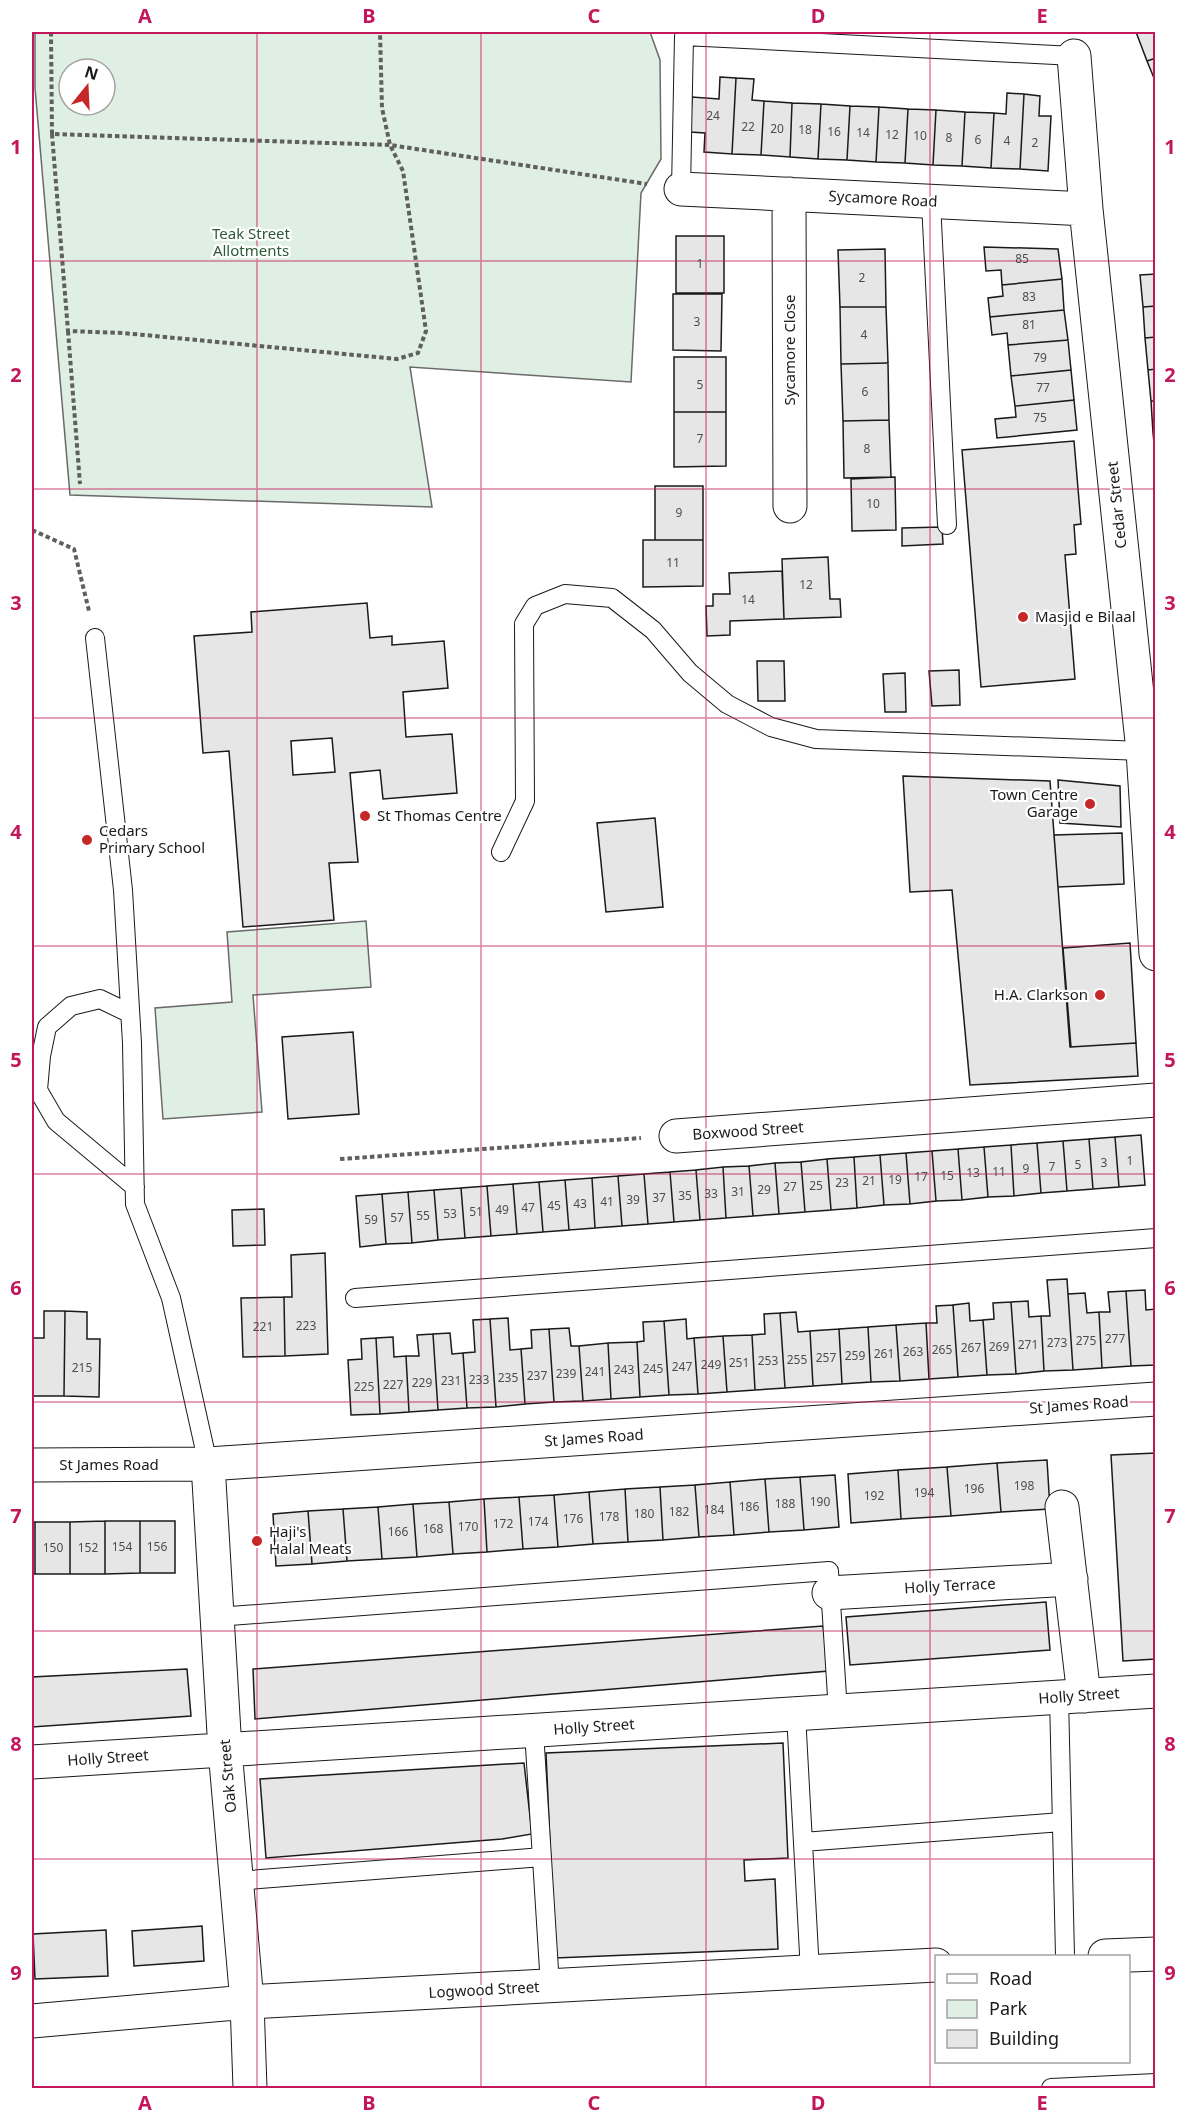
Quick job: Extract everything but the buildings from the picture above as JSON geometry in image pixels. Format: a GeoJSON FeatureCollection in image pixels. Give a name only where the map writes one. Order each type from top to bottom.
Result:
{"type":"FeatureCollection","features":[{"type":"Feature","properties":{"kind":"street","name":"Cedar Street"},"geometry":{"type":"LineString","coordinates":[[1074,56],[1086,209],[1149,751],[1155,954]]}},
{"type":"Feature","properties":{"kind":"street","name":"Sycamore Road"},"geometry":{"type":"LineString","coordinates":[[681,189],[1086,209]]}},
{"type":"Feature","properties":{"kind":"street","name":"Sycamore Close"},"geometry":{"type":"LineString","coordinates":[[789,194],[790,506]]}},
{"type":"Feature","properties":{"kind":"street","name":"Boxwood Street"},"geometry":{"type":"LineString","coordinates":[[676,1136],[1155,1100]]}},
{"type":"Feature","properties":{"kind":"street","name":"St James Road"},"geometry":{"type":"LineString","coordinates":[[32,1465],[208,1464],[1155,1399]]}},
{"type":"Feature","properties":{"kind":"street","name":"Oak Street"},"geometry":{"type":"LineString","coordinates":[[208,1464],[225,1750],[247,2002],[250,2088]]}},
{"type":"Feature","properties":{"kind":"street"},"geometry":{"type":"LineString","coordinates":[[1062,1507],[1071,1579],[1071,1696]]}},
{"type":"Feature","properties":{"kind":"street","name":"Holly Terrace"},"geometry":{"type":"LineString","coordinates":[[829,1593],[1071,1579]]}},
{"type":"Feature","properties":{"kind":"street","name":"Holly Street"},"geometry":{"type":"LineString","coordinates":[[32,1762],[1155,1691]]}},
{"type":"Feature","properties":{"kind":"street"},"geometry":{"type":"LineString","coordinates":[[1130,1955],[1155,1954]]}},
{"type":"Feature","properties":{"kind":"street","name":"Logwood Street"},"geometry":{"type":"LineString","coordinates":[[32,2021],[247,2002],[935,1965]]}},
{"type":"Feature","properties":{"kind":"lane"},"geometry":{"type":"LineString","coordinates":[[681,189],[684,36],[1074,56]]}},
{"type":"Feature","properties":{"kind":"lane"},"geometry":{"type":"LineString","coordinates":[[931,202],[947,525]]}},
{"type":"Feature","properties":{"kind":"lane"},"geometry":{"type":"LineString","coordinates":[[501,852],[525,801],[524,624],[535,606],[565,594],[612,598],[653,630],[690,673],[727,704],[771,727],[782,730],[816,739],[1149,751]]}},
{"type":"Feature","properties":{"kind":"lane"},"geometry":{"type":"LineString","coordinates":[[95,638],[123,890],[132,1042],[135,1204],[171,1298],[208,1464]]}},
{"type":"Feature","properties":{"kind":"lane"},"geometry":{"type":"LineString","coordinates":[[129,1013],[100,999],[71,1006],[47,1027],[41,1056],[38,1090],[56,1121],[135,1187]]}},
{"type":"Feature","properties":{"kind":"lane"},"geometry":{"type":"LineString","coordinates":[[355,1299],[1155,1238]]}},
{"type":"Feature","properties":{"kind":"lane"},"geometry":{"type":"LineString","coordinates":[[217,1617],[829,1571],[838,1712]]}},
{"type":"Feature","properties":{"kind":"lane"},"geometry":{"type":"LineString","coordinates":[[1065,1955],[1062,1822],[1071,1696]]}},
{"type":"Feature","properties":{"kind":"lane"},"geometry":{"type":"LineString","coordinates":[[796,1714],[810,1972]]}},
{"type":"Feature","properties":{"kind":"lane"},"geometry":{"type":"LineString","coordinates":[[534,1731],[550,1986]]}},
{"type":"Feature","properties":{"kind":"lane"},"geometry":{"type":"LineString","coordinates":[[803,1842],[1062,1822]]}},
{"type":"Feature","properties":{"kind":"lane"},"geometry":{"type":"LineString","coordinates":[[236,1881],[542,1857]]}},
{"type":"Feature","properties":{"kind":"lane"},"geometry":{"type":"LineString","coordinates":[[1051,2088],[1155,2083]]}},
{"type":"Feature","properties":{"kind":"path"},"geometry":{"type":"LineString","coordinates":[[51,32],[52,134],[80,484]]}},
{"type":"Feature","properties":{"kind":"path"},"geometry":{"type":"LineString","coordinates":[[68,331],[123,333],[397,359],[418,353],[426,331],[403,171],[390,146],[382,108],[380,32]]}},
{"type":"Feature","properties":{"kind":"path"},"geometry":{"type":"LineString","coordinates":[[52,134],[390,146],[681,189]]}},
{"type":"Feature","properties":{"kind":"path"},"geometry":{"type":"LineString","coordinates":[[32,530],[74,549],[95,638]]}},
{"type":"Feature","properties":{"kind":"path","name":"Boxwood Street"},"geometry":{"type":"LineString","coordinates":[[340,1160],[676,1136]]}},
{"type":"Feature","properties":{"kind":"green space","name":"Teak Street Allotments"},"geometry":{"type":"Polygon","coordinates":[[[35,32],[650,32],[660,60],[661,159],[641,193],[631,382],[410,367],[432,507],[70,495],[35,88],[35,32]]]}},
{"type":"Feature","properties":{"kind":"green space"},"geometry":{"type":"Polygon","coordinates":[[[366,921],[371,987],[253,995],[262,1112],[163,1119],[155,1008],[232,1002],[227,932],[366,921]]]}},
{"type":"Feature","properties":{"kind":"place","name":"Masjid e Bilaal"},"geometry":{"type":"Point","coordinates":[1023,617]}},
{"type":"Feature","properties":{"kind":"place","name":"Town Centre Garage"},"geometry":{"type":"Point","coordinates":[1090,804]}},
{"type":"Feature","properties":{"kind":"place","name":"St Thomas Centre"},"geometry":{"type":"Point","coordinates":[365,816]}},
{"type":"Feature","properties":{"kind":"place","name":"Cedars Primary School"},"geometry":{"type":"Point","coordinates":[87,840]}},
{"type":"Feature","properties":{"kind":"place","name":"H.A. Clarkson"},"geometry":{"type":"Point","coordinates":[1100,995]}},
{"type":"Feature","properties":{"kind":"place","name":"Haji's Halal Meats"},"geometry":{"type":"Point","coordinates":[257,1541]}}]}
